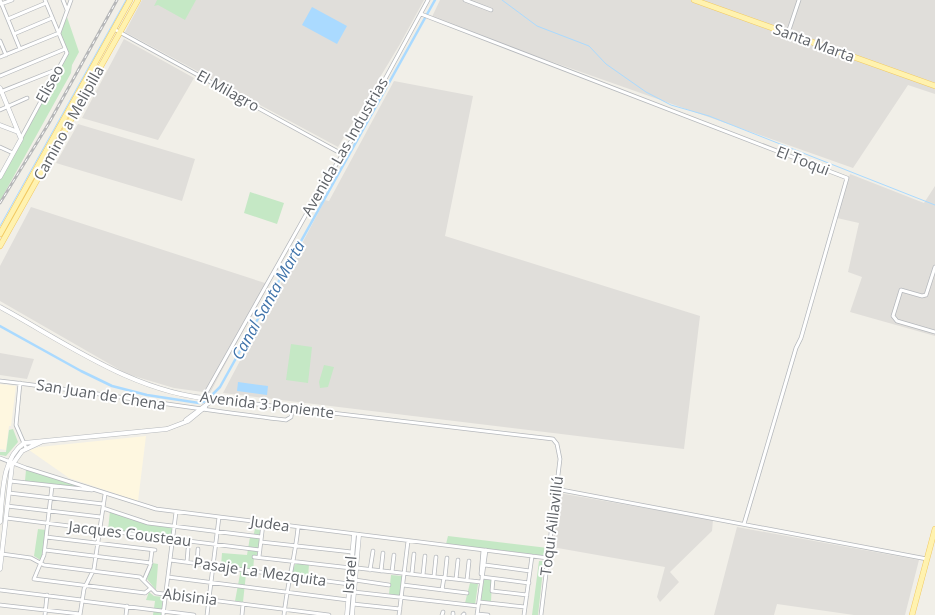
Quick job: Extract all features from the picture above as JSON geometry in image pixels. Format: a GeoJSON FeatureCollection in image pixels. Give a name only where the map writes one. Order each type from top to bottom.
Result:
{"type":"FeatureCollection","features":[{"type":"Feature","properties":{"kind":"main road","name":"Camino a Melipilla"},"geometry":{"type":"LineString","coordinates":[[100,61],[114,28],[130,0]]}},
{"type":"Feature","properties":{"kind":"main road","name":"Camino a Melipilla"},"geometry":{"type":"LineString","coordinates":[[0,234],[100,61],[120,32],[138,0]]}},
{"type":"Feature","properties":{"kind":"main road","name":"Santa Marta"},"geometry":{"type":"LineString","coordinates":[[694,0],[935,86]]}},
{"type":"Feature","properties":{"kind":"main road","name":"Camino a Melipilla"},"geometry":{"type":"LineString","coordinates":[[0,246],[59,134]]}},
{"type":"Feature","properties":{"kind":"main road"},"geometry":{"type":"LineString","coordinates":[[912,615],[935,529]]}},
{"type":"Feature","properties":{"kind":"street"},"geometry":{"type":"LineString","coordinates":[[12,0],[1,3],[20,49]]}},
{"type":"Feature","properties":{"kind":"street"},"geometry":{"type":"LineString","coordinates":[[63,0],[68,10]]}},
{"type":"Feature","properties":{"kind":"street"},"geometry":{"type":"LineString","coordinates":[[0,57],[59,34],[71,0]]}},
{"type":"Feature","properties":{"kind":"street","name":"Avenida Las Industrias"},"geometry":{"type":"LineString","coordinates":[[25,446],[42,442],[167,429],[181,425],[202,409],[342,154],[423,15],[428,0]]}},
{"type":"Feature","properties":{"kind":"street"},"geometry":{"type":"LineString","coordinates":[[465,0],[491,10]]}},
{"type":"Feature","properties":{"kind":"street"},"geometry":{"type":"LineString","coordinates":[[787,34],[799,0]]}},
{"type":"Feature","properties":{"kind":"street"},"geometry":{"type":"LineString","coordinates":[[8,19],[46,2]]}},
{"type":"Feature","properties":{"kind":"street","name":"Eliseo"},"geometry":{"type":"LineString","coordinates":[[20,139],[66,55],[46,2]]}},
{"type":"Feature","properties":{"kind":"street","name":"El Toqui"},"geometry":{"type":"LineString","coordinates":[[423,15],[847,178],[802,338],[796,348],[744,524]]}},
{"type":"Feature","properties":{"kind":"street"},"geometry":{"type":"LineString","coordinates":[[14,34],[52,18]]}},
{"type":"Feature","properties":{"kind":"street","name":"El Milagro"},"geometry":{"type":"LineString","coordinates":[[114,28],[342,154]]}},
{"type":"Feature","properties":{"kind":"street"},"geometry":{"type":"LineString","coordinates":[[0,41],[6,55]]}},
{"type":"Feature","properties":{"kind":"street"},"geometry":{"type":"LineString","coordinates":[[0,76],[65,49]]}},
{"type":"Feature","properties":{"kind":"street"},"geometry":{"type":"LineString","coordinates":[[0,177],[20,139],[0,91],[59,68]]}},
{"type":"Feature","properties":{"kind":"street"},"geometry":{"type":"LineString","coordinates":[[0,110],[27,98]]}},
{"type":"Feature","properties":{"kind":"street"},"geometry":{"type":"LineString","coordinates":[[6,127],[14,123]]}},
{"type":"Feature","properties":{"kind":"street"},"geometry":{"type":"LineString","coordinates":[[0,125],[18,132]]}},
{"type":"Feature","properties":{"kind":"street"},"geometry":{"type":"LineString","coordinates":[[0,147],[13,153]]}},
{"type":"Feature","properties":{"kind":"street"},"geometry":{"type":"LineString","coordinates":[[0,164],[6,167]]}},
{"type":"Feature","properties":{"kind":"street"},"geometry":{"type":"LineString","coordinates":[[935,267],[925,296],[901,290],[893,316],[895,320],[935,332]]}},
{"type":"Feature","properties":{"kind":"street","name":"Avenida 3 Poniente"},"geometry":{"type":"LineString","coordinates":[[0,307],[130,377],[174,393],[292,409],[553,439]]}},
{"type":"Feature","properties":{"kind":"street","name":"San Juan de Chena"},"geometry":{"type":"LineString","coordinates":[[0,381],[286,420],[291,417],[292,409]]}},
{"type":"Feature","properties":{"kind":"street"},"geometry":{"type":"LineString","coordinates":[[0,522],[11,461],[25,446],[16,424],[20,383]]}},
{"type":"Feature","properties":{"kind":"street","name":"Toqui Aillavillú"},"geometry":{"type":"LineString","coordinates":[[541,615],[560,454],[557,444],[553,439]]}},
{"type":"Feature","properties":{"kind":"street","name":"Judea"},"geometry":{"type":"LineString","coordinates":[[0,458],[146,507],[263,524],[548,558]]}},
{"type":"Feature","properties":{"kind":"street"},"geometry":{"type":"LineString","coordinates":[[0,569],[11,461]]}},
{"type":"Feature","properties":{"kind":"street"},"geometry":{"type":"LineString","coordinates":[[10,481],[94,490]]}},
{"type":"Feature","properties":{"kind":"street"},"geometry":{"type":"LineString","coordinates":[[52,486],[42,565],[35,572],[34,579],[145,593],[150,589]]}},
{"type":"Feature","properties":{"kind":"street"},"geometry":{"type":"LineString","coordinates":[[556,488],[927,559]]}},
{"type":"Feature","properties":{"kind":"street"},"geometry":{"type":"LineString","coordinates":[[9,493],[103,506],[148,523],[217,532],[296,546],[352,552]]}},
{"type":"Feature","properties":{"kind":"street"},"geometry":{"type":"LineString","coordinates":[[0,605],[80,615],[85,585],[93,571],[96,556],[104,494]]}},
{"type":"Feature","properties":{"kind":"street"},"geometry":{"type":"LineString","coordinates":[[7,506],[101,517]]}},
{"type":"Feature","properties":{"kind":"street"},"geometry":{"type":"LineString","coordinates":[[163,613],[176,512]]}},
{"type":"Feature","properties":{"kind":"street","name":"Jacques Cousteau"},"geometry":{"type":"LineString","coordinates":[[0,517],[260,550]]}},
{"type":"Feature","properties":{"kind":"street"},"geometry":{"type":"LineString","coordinates":[[207,615],[219,518]]}},
{"type":"Feature","properties":{"kind":"street"},"geometry":{"type":"LineString","coordinates":[[259,558],[263,524]]}},
{"type":"Feature","properties":{"kind":"street"},"geometry":{"type":"LineString","coordinates":[[284,615],[286,593],[294,562],[298,528]]}},
{"type":"Feature","properties":{"kind":"street","name":"Israel"},"geometry":{"type":"LineString","coordinates":[[347,615],[352,552],[356,535]]}},
{"type":"Feature","properties":{"kind":"street","name":"Israel"},"geometry":{"type":"LineString","coordinates":[[352,615],[356,568],[356,535]]}},
{"type":"Feature","properties":{"kind":"street"},"geometry":{"type":"LineString","coordinates":[[46,537],[154,550],[144,580]]}},
{"type":"Feature","properties":{"kind":"street"},"geometry":{"type":"LineString","coordinates":[[399,615],[408,541]]}},
{"type":"Feature","properties":{"kind":"street"},"geometry":{"type":"LineString","coordinates":[[187,562],[188,549]]}},
{"type":"Feature","properties":{"kind":"street"},"geometry":{"type":"LineString","coordinates":[[196,564],[198,549]]}},
{"type":"Feature","properties":{"kind":"street"},"geometry":{"type":"LineString","coordinates":[[44,550],[151,563]]}},
{"type":"Feature","properties":{"kind":"street"},"geometry":{"type":"LineString","coordinates":[[481,579],[485,566],[485,550]]}},
{"type":"Feature","properties":{"kind":"street"},"geometry":{"type":"LineString","coordinates":[[485,550],[477,614],[486,615]]}},
{"type":"Feature","properties":{"kind":"street"},"geometry":{"type":"LineString","coordinates":[[370,570],[373,551]]}},
{"type":"Feature","properties":{"kind":"street"},"geometry":{"type":"LineString","coordinates":[[381,571],[383,553]]}},
{"type":"Feature","properties":{"kind":"street","name":"Abisinia"},"geometry":{"type":"LineString","coordinates":[[1,554],[31,558],[42,565],[139,577],[156,593],[329,615]]}},
{"type":"Feature","properties":{"kind":"street"},"geometry":{"type":"LineString","coordinates":[[392,572],[394,554]]}},
{"type":"Feature","properties":{"kind":"street"},"geometry":{"type":"LineString","coordinates":[[412,573],[414,554]]}},
{"type":"Feature","properties":{"kind":"street"},"geometry":{"type":"LineString","coordinates":[[423,575],[425,556]]}},
{"type":"Feature","properties":{"kind":"street"},"geometry":{"type":"LineString","coordinates":[[524,615],[532,556]]}},
{"type":"Feature","properties":{"kind":"street"},"geometry":{"type":"LineString","coordinates":[[254,557],[351,568]]}},
{"type":"Feature","properties":{"kind":"street"},"geometry":{"type":"LineString","coordinates":[[434,576],[436,557]]}},
{"type":"Feature","properties":{"kind":"street"},"geometry":{"type":"LineString","coordinates":[[442,590],[447,558]]}},
{"type":"Feature","properties":{"kind":"street","name":"Pasaje La Mezquita"},"geometry":{"type":"LineString","coordinates":[[170,560],[350,584]]}},
{"type":"Feature","properties":{"kind":"street"},"geometry":{"type":"LineString","coordinates":[[456,579],[458,560]]}},
{"type":"Feature","properties":{"kind":"street"},"geometry":{"type":"LineString","coordinates":[[467,580],[469,561]]}},
{"type":"Feature","properties":{"kind":"street"},"geometry":{"type":"LineString","coordinates":[[485,566],[530,571]]}},
{"type":"Feature","properties":{"kind":"street"},"geometry":{"type":"LineString","coordinates":[[356,568],[467,580],[493,579],[529,583]]}},
{"type":"Feature","properties":{"kind":"street"},"geometry":{"type":"LineString","coordinates":[[168,577],[348,600]]}},
{"type":"Feature","properties":{"kind":"street"},"geometry":{"type":"LineString","coordinates":[[493,579],[492,591],[527,595]]}},
{"type":"Feature","properties":{"kind":"street"},"geometry":{"type":"LineString","coordinates":[[355,580],[389,585]]}},
{"type":"Feature","properties":{"kind":"street"},"geometry":{"type":"LineString","coordinates":[[403,585],[468,592]]}},
{"type":"Feature","properties":{"kind":"street"},"geometry":{"type":"LineString","coordinates":[[0,590],[127,606],[163,613],[194,615]]}},
{"type":"Feature","properties":{"kind":"street"},"geometry":{"type":"LineString","coordinates":[[354,592],[525,608]]}},
{"type":"Feature","properties":{"kind":"street"},"geometry":{"type":"LineString","coordinates":[[45,615],[47,595]]}},
{"type":"Feature","properties":{"kind":"street"},"geometry":{"type":"LineString","coordinates":[[242,615],[243,604]]}},
{"type":"Feature","properties":{"kind":"street"},"geometry":{"type":"LineString","coordinates":[[353,604],[400,609]]}},
{"type":"Feature","properties":{"kind":"street"},"geometry":{"type":"LineString","coordinates":[[126,615],[127,606]]}},
{"type":"Feature","properties":{"kind":"shaded area"},"geometry":{"type":"Polygon","coordinates":[[[142,0],[424,0],[400,44],[338,147],[125,32],[142,0]]]}},
{"type":"Feature","properties":{"kind":"shaded area"},"geometry":{"type":"Polygon","coordinates":[[[440,0],[935,0],[935,94],[908,85],[853,168],[431,19],[440,0]]]}},
{"type":"Feature","properties":{"kind":"shaded area"},"geometry":{"type":"Polygon","coordinates":[[[124,39],[194,78],[158,140],[82,118],[124,39]]]}},
{"type":"Feature","properties":{"kind":"shaded area"},"geometry":{"type":"Polygon","coordinates":[[[394,81],[473,96],[445,236],[700,316],[684,449],[223,393],[325,200],[329,201],[394,81]]]}},
{"type":"Feature","properties":{"kind":"shaded area"},"geometry":{"type":"Polygon","coordinates":[[[78,124],[195,159],[182,201],[56,163],[78,124]]]}},
{"type":"Feature","properties":{"kind":"shaded area"},"geometry":{"type":"Polygon","coordinates":[[[850,174],[924,203],[935,186],[935,336],[850,312],[862,277],[848,272],[859,223],[837,218],[850,174]]]}},
{"type":"Feature","properties":{"kind":"shaded area"},"geometry":{"type":"Polygon","coordinates":[[[31,207],[268,284],[210,393],[174,388],[127,374],[0,301],[0,266],[31,207]]]}},
{"type":"Feature","properties":{"kind":"shaded area"},"geometry":{"type":"Polygon","coordinates":[[[0,353],[34,359],[27,379],[0,375],[0,353]]]}},
{"type":"Feature","properties":{"kind":"shaded area"},"geometry":{"type":"Polygon","coordinates":[[[0,384],[16,386],[6,450],[0,449],[0,384]]]}},
{"type":"Feature","properties":{"kind":"shaded area"},"geometry":{"type":"Polygon","coordinates":[[[146,436],[138,501],[69,478],[29,450],[39,447],[146,436]]]}},
{"type":"Feature","properties":{"kind":"shaded area"},"geometry":{"type":"Polygon","coordinates":[[[559,493],[713,520],[712,531],[670,572],[679,582],[660,602],[657,597],[665,567],[552,547],[559,493]]]}},
{"type":"Feature","properties":{"kind":"shaded area"},"geometry":{"type":"Polygon","coordinates":[[[737,527],[919,560],[905,615],[854,615],[777,604],[774,615],[714,615],[737,527]]]}},
{"type":"Feature","properties":{"kind":"green space"},"geometry":{"type":"Polygon","coordinates":[[[157,0],[196,0],[185,20],[158,5],[154,6],[157,0]]]}},
{"type":"Feature","properties":{"kind":"green space"},"geometry":{"type":"Polygon","coordinates":[[[67,17],[79,52],[72,65],[71,73],[0,201],[0,180],[67,55],[60,34],[67,17]]]}},
{"type":"Feature","properties":{"kind":"green space"},"geometry":{"type":"Polygon","coordinates":[[[250,192],[284,203],[277,224],[244,213],[250,192]]]}},
{"type":"Feature","properties":{"kind":"green space"},"geometry":{"type":"Polygon","coordinates":[[[291,344],[312,347],[308,383],[286,380],[291,344]]]}},
{"type":"Feature","properties":{"kind":"green space"},"geometry":{"type":"Polygon","coordinates":[[[324,365],[334,367],[328,387],[320,388],[319,382],[324,365]]]}},
{"type":"Feature","properties":{"kind":"green space"},"geometry":{"type":"Polygon","coordinates":[[[13,429],[18,442],[6,456],[0,455],[0,452],[6,452],[9,430],[13,429]]]}},
{"type":"Feature","properties":{"kind":"green space"},"geometry":{"type":"Polygon","coordinates":[[[26,470],[54,477],[85,488],[25,481],[26,470]]]}},
{"type":"Feature","properties":{"kind":"green space"},"geometry":{"type":"Polygon","coordinates":[[[110,511],[142,523],[173,527],[171,538],[108,530],[110,511]]]}},
{"type":"Feature","properties":{"kind":"green space"},"geometry":{"type":"Polygon","coordinates":[[[256,525],[261,526],[257,558],[254,558],[253,572],[246,574],[243,602],[235,601],[241,569],[221,566],[222,553],[247,555],[250,537],[253,537],[256,525]]]}},
{"type":"Feature","properties":{"kind":"green space"},"geometry":{"type":"Polygon","coordinates":[[[38,529],[46,530],[42,561],[34,556],[38,529]]]}},
{"type":"Feature","properties":{"kind":"green space"},"geometry":{"type":"Polygon","coordinates":[[[448,536],[548,548],[547,556],[446,544],[448,536]]]}},
{"type":"Feature","properties":{"kind":"green space"},"geometry":{"type":"Polygon","coordinates":[[[539,561],[544,561],[538,615],[532,615],[539,561]]]}},
{"type":"Feature","properties":{"kind":"green space"},"geometry":{"type":"Polygon","coordinates":[[[296,562],[309,564],[308,578],[291,575],[296,562]]]}},
{"type":"Feature","properties":{"kind":"green space"},"geometry":{"type":"Polygon","coordinates":[[[152,563],[158,564],[156,590],[147,579],[152,563]]]}},
{"type":"Feature","properties":{"kind":"green space"},"geometry":{"type":"Polygon","coordinates":[[[391,575],[402,576],[400,596],[389,594],[391,575]]]}},
{"type":"Feature","properties":{"kind":"green space"},"geometry":{"type":"Polygon","coordinates":[[[484,579],[492,580],[491,602],[481,601],[484,579]]]}},
{"type":"Feature","properties":{"kind":"green space"},"geometry":{"type":"Polygon","coordinates":[[[470,583],[478,584],[475,605],[465,603],[470,583]]]}},
{"type":"Feature","properties":{"kind":"green space"},"geometry":{"type":"Polygon","coordinates":[[[149,592],[154,596],[163,597],[161,615],[153,615],[155,601],[146,600],[149,592]]]}},
{"type":"Feature","properties":{"kind":"water"},"geometry":{"type":"Polygon","coordinates":[[[312,7],[347,26],[337,44],[302,25],[312,7]]]}},
{"type":"Feature","properties":{"kind":"water"},"geometry":{"type":"Polygon","coordinates":[[[238,382],[268,386],[267,395],[237,391],[238,382]]]}},
{"type":"Feature","properties":{"kind":"waterway"},"geometry":{"type":"LineString","coordinates":[[0,226],[126,0]]}},
{"type":"Feature","properties":{"kind":"waterway","name":"Canal Santa Marta"},"geometry":{"type":"LineString","coordinates":[[0,326],[112,386],[147,395],[199,403],[206,401],[220,387],[435,0]]}},
{"type":"Feature","properties":{"kind":"waterway"},"geometry":{"type":"LineString","coordinates":[[502,0],[537,26],[589,46],[606,64],[646,92],[671,105],[709,116],[935,205]]}},
{"type":"Feature","properties":{"kind":"railway"},"geometry":{"type":"LineString","coordinates":[[0,203],[49,123],[117,0]]}}]}
